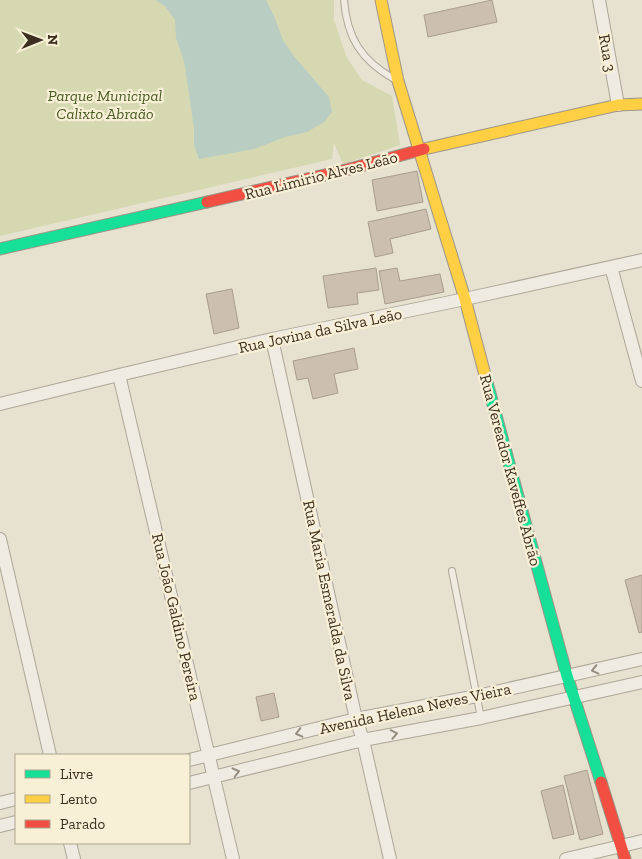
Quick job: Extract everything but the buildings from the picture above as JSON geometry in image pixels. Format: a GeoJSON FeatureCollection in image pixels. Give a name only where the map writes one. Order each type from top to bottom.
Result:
{"type":"FeatureCollection","features":[{"type":"Feature","properties":{"kind":"street","name":"Rua Vereador Kaveffes Abrão"},"geometry":{"type":"LineString","coordinates":[[382,0],[398,81],[465,299],[573,698],[624,859]]}},
{"type":"Feature","properties":{"kind":"street","name":"Rua 3"},"geometry":{"type":"LineString","coordinates":[[599,0],[618,105]]}},
{"type":"Feature","properties":{"kind":"street","name":"Rua Limirio Alves Leão"},"geometry":{"type":"LineString","coordinates":[[0,249],[342,171],[420,150],[618,105],[642,104]]}},
{"type":"Feature","properties":{"kind":"street","name":"Rua Jovina da Silva Leão"},"geometry":{"type":"LineString","coordinates":[[0,404],[272,340],[642,260]]}},
{"type":"Feature","properties":{"kind":"street"},"geometry":{"type":"LineString","coordinates":[[611,267],[642,381]]}},
{"type":"Feature","properties":{"kind":"street","name":"Rua Maria Esmeralda da Silva"},"geometry":{"type":"LineString","coordinates":[[272,340],[356,719],[363,740],[390,859]]}},
{"type":"Feature","properties":{"kind":"street","name":"Rua João Galdino Pereira"},"geometry":{"type":"LineString","coordinates":[[119,375],[233,859]]}},
{"type":"Feature","properties":{"kind":"street"},"geometry":{"type":"LineString","coordinates":[[0,539],[50,754]]}},
{"type":"Feature","properties":{"kind":"street","name":"Avenida Helena Neves Vieira"},"geometry":{"type":"LineString","coordinates":[[190,760],[356,719],[477,696],[642,659]]}},
{"type":"Feature","properties":{"kind":"street"},"geometry":{"type":"LineString","coordinates":[[624,663],[629,685]]}},
{"type":"Feature","properties":{"kind":"street","name":"Avenida Helena Neves Vieira"},"geometry":{"type":"LineString","coordinates":[[190,783],[363,740],[481,718],[642,682]]}},
{"type":"Feature","properties":{"kind":"street"},"geometry":{"type":"LineString","coordinates":[[0,803],[15,799]]}},
{"type":"Feature","properties":{"kind":"street"},"geometry":{"type":"LineString","coordinates":[[0,826],[15,822]]}},
{"type":"Feature","properties":{"kind":"street"},"geometry":{"type":"LineString","coordinates":[[566,859],[642,841]]}},
{"type":"Feature","properties":{"kind":"street"},"geometry":{"type":"LineString","coordinates":[[70,844],[74,859]]}},
{"type":"Feature","properties":{"kind":"lane"},"geometry":{"type":"LineString","coordinates":[[344,0],[345,16],[352,37],[364,55],[379,70],[398,81]]}},
{"type":"Feature","properties":{"kind":"lane"},"geometry":{"type":"LineString","coordinates":[[452,571],[481,718]]}},
{"type":"Feature","properties":{"kind":"green space","name":"Parque Municipal Calixto Abraão"},"geometry":{"type":"Polygon","coordinates":[[[0,0],[334,0],[334,20],[347,58],[362,80],[392,96],[400,145],[343,164],[334,143],[332,159],[0,236],[0,0]]]}},
{"type":"Feature","properties":{"kind":"shaded area"},"geometry":{"type":"Polygon","coordinates":[[[155,0],[266,0],[283,40],[293,55],[329,97],[332,112],[324,122],[307,132],[285,137],[254,149],[199,159],[194,145],[194,129],[188,87],[184,61],[176,38],[175,20],[165,6],[155,0]]]}},
{"type":"Feature","properties":{"kind":"traffic: fast"},"geometry":{"type":"LineString","coordinates":[[0,249],[207,202]]}},
{"type":"Feature","properties":{"kind":"traffic: fast"},"geometry":{"type":"LineString","coordinates":[[485,375],[567,676],[601,782]]}},
{"type":"Feature","properties":{"kind":"traffic: slow"},"geometry":{"type":"LineString","coordinates":[[381,0],[398,81],[465,299],[485,375]]}},
{"type":"Feature","properties":{"kind":"traffic: slow"},"geometry":{"type":"LineString","coordinates":[[424,149],[618,105],[642,104]]}},
{"type":"Feature","properties":{"kind":"traffic: jam"},"geometry":{"type":"LineString","coordinates":[[207,202],[342,171],[424,149]]}},
{"type":"Feature","properties":{"kind":"traffic: jam"},"geometry":{"type":"LineString","coordinates":[[601,782],[625,859]]}}]}
